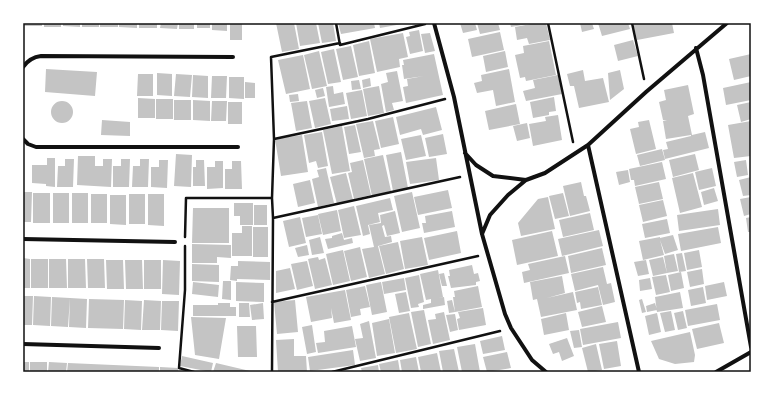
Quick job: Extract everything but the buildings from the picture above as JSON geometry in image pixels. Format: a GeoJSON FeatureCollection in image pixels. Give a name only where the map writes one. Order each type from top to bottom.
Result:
{"type":"FeatureCollection","features":[{"type":"Feature","properties":{"kind":"street"},"geometry":{"type":"LineString","coordinates":[[434,23],[454,97],[482,234],[505,314],[511,328],[532,360],[546,372]]}},
{"type":"Feature","properties":{"kind":"street"},"geometry":{"type":"LineString","coordinates":[[482,234],[490,214],[508,195],[526,180],[544,173],[588,145],[696,48],[727,23]]}},
{"type":"Feature","properties":{"kind":"street"},"geometry":{"type":"LineString","coordinates":[[696,48],[703,75],[751,347]]}},
{"type":"Feature","properties":{"kind":"street"},"geometry":{"type":"LineString","coordinates":[[23,67],[34,57],[41,56],[233,56]]}},
{"type":"Feature","properties":{"kind":"street"},"geometry":{"type":"LineString","coordinates":[[23,139],[28,144],[36,147],[238,147]]}},
{"type":"Feature","properties":{"kind":"street"},"geometry":{"type":"LineString","coordinates":[[588,145],[639,372]]}},
{"type":"Feature","properties":{"kind":"street"},"geometry":{"type":"LineString","coordinates":[[465,154],[476,165],[493,176],[526,180]]}},
{"type":"Feature","properties":{"kind":"street"},"geometry":{"type":"LineString","coordinates":[[23,238],[175,242]]}},
{"type":"Feature","properties":{"kind":"street"},"geometry":{"type":"LineString","coordinates":[[23,344],[159,348]]}},
{"type":"Feature","properties":{"kind":"street"},"geometry":{"type":"LineString","coordinates":[[716,372],[751,352]]}},
{"type":"Feature","properties":{"kind":"path"},"geometry":{"type":"LineString","coordinates":[[336,23],[340,45]]}},
{"type":"Feature","properties":{"kind":"path"},"geometry":{"type":"LineString","coordinates":[[272,372],[272,198],[274,139],[271,57],[340,43],[340,45],[429,23]]}},
{"type":"Feature","properties":{"kind":"path"},"geometry":{"type":"LineString","coordinates":[[548,23],[575,153]]}},
{"type":"Feature","properties":{"kind":"path"},"geometry":{"type":"LineString","coordinates":[[632,23],[646,92]]}},
{"type":"Feature","properties":{"kind":"path"},"geometry":{"type":"LineString","coordinates":[[274,139],[368,119],[454,97]]}},
{"type":"Feature","properties":{"kind":"path"},"geometry":{"type":"LineString","coordinates":[[273,218],[469,175]]}},
{"type":"Feature","properties":{"kind":"path"},"geometry":{"type":"LineString","coordinates":[[194,372],[179,368],[185,290],[186,198],[272,198]]}},
{"type":"Feature","properties":{"kind":"path"},"geometry":{"type":"LineString","coordinates":[[272,302],[487,254]]}},
{"type":"Feature","properties":{"kind":"path"},"geometry":{"type":"LineString","coordinates":[[332,372],[511,328]]}}]}
